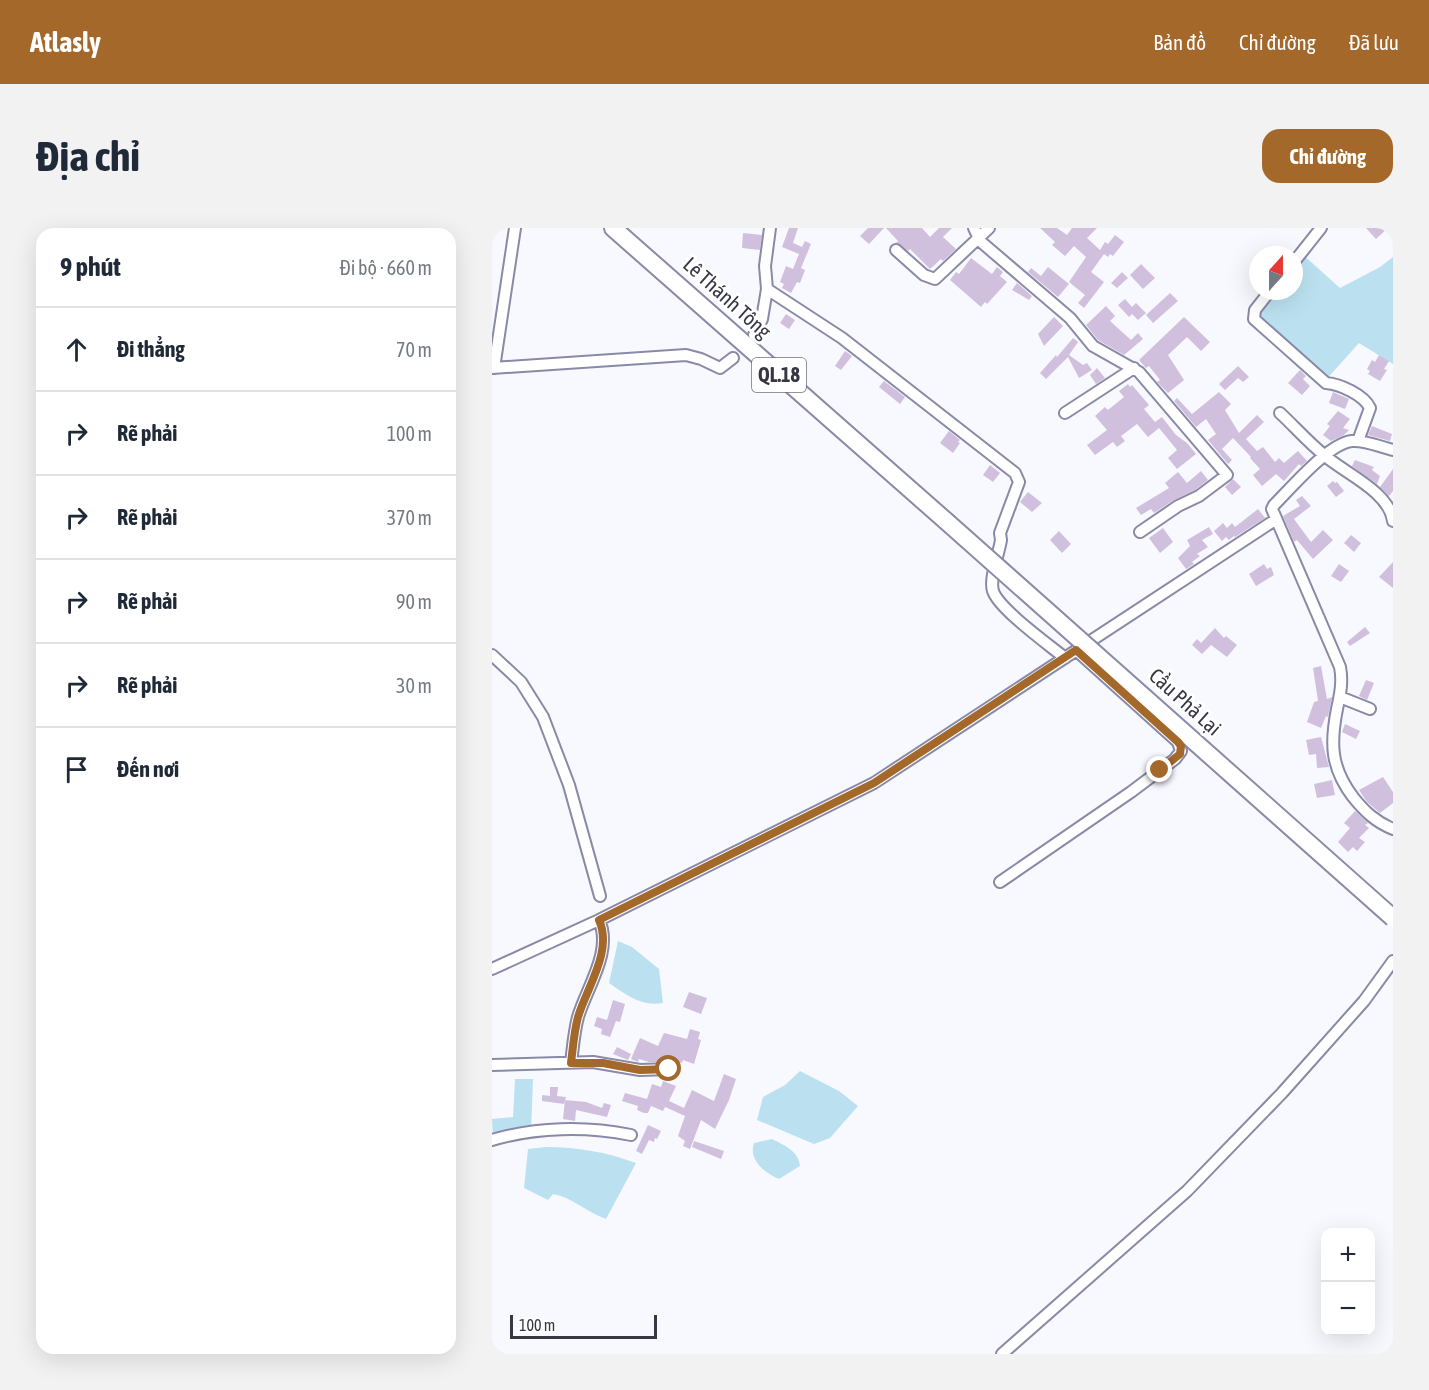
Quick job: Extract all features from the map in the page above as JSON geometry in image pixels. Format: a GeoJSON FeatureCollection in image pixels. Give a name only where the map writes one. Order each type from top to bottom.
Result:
{"type":"FeatureCollection","features":[{"type":"Feature","properties":{"kind":"highway","name":"Lê Thánh Tông"},"geometry":{"type":"LineString","coordinates":[[613,228],[946,521]]}},
{"type":"Feature","properties":{"kind":"highway","name":"Cầu Phả Lại"},"geometry":{"type":"LineString","coordinates":[[946,521],[1393,918]]}},
{"type":"Feature","properties":{"kind":"street"},"geometry":{"type":"LineString","coordinates":[[515,228],[493,368],[686,356],[701,359],[720,368],[733,358]]}},
{"type":"Feature","properties":{"kind":"street"},"geometry":{"type":"LineString","coordinates":[[754,335],[762,319],[767,289],[765,266],[770,228]]}},
{"type":"Feature","properties":{"kind":"street"},"geometry":{"type":"LineString","coordinates":[[896,250],[924,275],[935,279],[976,232],[988,228]]}},
{"type":"Feature","properties":{"kind":"street"},"geometry":{"type":"LineString","coordinates":[[1303,251],[1321,228]]}},
{"type":"Feature","properties":{"kind":"street"},"geometry":{"type":"LineString","coordinates":[[976,232],[1070,318],[1093,346],[1134,368],[1145,377],[1227,475],[1199,496],[1178,506],[1140,532]]}},
{"type":"Feature","properties":{"kind":"street"},"geometry":{"type":"LineString","coordinates":[[767,289],[842,338],[1015,473],[1019,482],[1000,534],[1001,540],[992,582],[993,590],[1000,603],[1065,658]]}},
{"type":"Feature","properties":{"kind":"street"},"geometry":{"type":"LineString","coordinates":[[1263,300],[1255,310],[1254,320],[1326,383],[1338,386],[1367,401],[1370,408],[1358,441]]}},
{"type":"Feature","properties":{"kind":"street"},"geometry":{"type":"LineString","coordinates":[[1065,413],[1134,368]]}},
{"type":"Feature","properties":{"kind":"street"},"geometry":{"type":"LineString","coordinates":[[1280,413],[1324,456],[1374,492],[1392,512],[1393,520]]}},
{"type":"Feature","properties":{"kind":"street"},"geometry":{"type":"LineString","coordinates":[[1393,450],[1358,441],[1338,445],[1324,456],[1272,509],[1340,668],[1342,685],[1332,747],[1341,782],[1368,815],[1393,829]]}},
{"type":"Feature","properties":{"kind":"street"},"geometry":{"type":"LineString","coordinates":[[492,969],[599,920],[874,783],[1275,520]]}},
{"type":"Feature","properties":{"kind":"street"},"geometry":{"type":"LineString","coordinates":[[1000,882],[1131,792],[1175,759],[1181,751],[1178,742],[1076,650]]}},
{"type":"Feature","properties":{"kind":"street"},"geometry":{"type":"LineString","coordinates":[[492,655],[521,682],[543,717],[569,786],[600,896]]}},
{"type":"Feature","properties":{"kind":"street"},"geometry":{"type":"LineString","coordinates":[[1340,697],[1370,709]]}},
{"type":"Feature","properties":{"kind":"street"},"geometry":{"type":"LineString","coordinates":[[571,1063],[579,1016],[596,970],[603,938],[603,928],[599,920]]}},
{"type":"Feature","properties":{"kind":"street"},"geometry":{"type":"LineString","coordinates":[[1002,1354],[1187,1191],[1282,1093],[1364,1001],[1393,961]]}},
{"type":"Feature","properties":{"kind":"street"},"geometry":{"type":"LineString","coordinates":[[492,1065],[603,1063],[640,1070],[669,1069]]}},
{"type":"Feature","properties":{"kind":"street"},"geometry":{"type":"LineString","coordinates":[[492,1140],[536,1131],[594,1130],[631,1135]]}},
{"type":"Feature","properties":{"kind":"water"},"geometry":{"type":"Polygon","coordinates":[[[1303,255],[1340,288],[1380,267],[1393,257],[1393,364],[1359,343],[1324,382],[1260,319],[1261,312],[1258,306],[1263,300],[1303,300],[1303,255]]]}},
{"type":"Feature","properties":{"kind":"water"},"geometry":{"type":"Polygon","coordinates":[[[618,941],[632,947],[659,969],[663,1003],[641,1002],[609,983],[618,941]]]}},
{"type":"Feature","properties":{"kind":"water"},"geometry":{"type":"Polygon","coordinates":[[[800,1071],[839,1091],[858,1106],[830,1138],[814,1144],[757,1120],[763,1097],[785,1085],[800,1071]]]}},
{"type":"Feature","properties":{"kind":"water"},"geometry":{"type":"Polygon","coordinates":[[[515,1079],[533,1079],[531,1132],[493,1139],[492,1119],[513,1117],[515,1079]]]}},
{"type":"Feature","properties":{"kind":"water"},"geometry":{"type":"Polygon","coordinates":[[[772,1139],[794,1152],[800,1166],[779,1179],[763,1169],[753,1155],[754,1143],[772,1139]]]}},
{"type":"Feature","properties":{"kind":"water"},"geometry":{"type":"Polygon","coordinates":[[[546,1147],[592,1151],[636,1163],[606,1219],[560,1196],[553,1194],[548,1200],[524,1188],[528,1149],[546,1147]]]}},
{"type":"Feature","properties":{"kind":"building"},"geometry":{"type":"Polygon","coordinates":[[[789,228],[798,228],[793,243],[802,247],[805,241],[811,244],[801,268],[805,270],[800,283],[797,282],[791,293],[782,288],[784,284],[780,282],[786,266],[793,269],[799,254],[782,247],[789,228]]]}},
{"type":"Feature","properties":{"kind":"building"},"geometry":{"type":"Polygon","coordinates":[[[868,228],[884,228],[869,244],[860,236],[868,228]]]}},
{"type":"Feature","properties":{"kind":"building"},"geometry":{"type":"Polygon","coordinates":[[[886,228],[922,228],[930,237],[939,228],[952,228],[943,237],[956,249],[930,269],[910,249],[908,251],[896,243],[898,241],[886,228]]]}},
{"type":"Feature","properties":{"kind":"building"},"geometry":{"type":"Polygon","coordinates":[[[1040,228],[1057,228],[1067,235],[1072,228],[1097,228],[1087,238],[1100,250],[1105,242],[1108,244],[1115,235],[1124,242],[1113,256],[1110,254],[1108,257],[1104,254],[1091,272],[1104,282],[1084,308],[1078,303],[1085,295],[1069,282],[1086,257],[1074,246],[1065,256],[1052,245],[1055,242],[1040,228]]]}},
{"type":"Feature","properties":{"kind":"building"},"geometry":{"type":"Polygon","coordinates":[[[1366,228],[1388,228],[1376,239],[1366,228]]]}},
{"type":"Feature","properties":{"kind":"building"},"geometry":{"type":"Polygon","coordinates":[[[743,233],[762,235],[760,250],[742,248],[743,233]]]}},
{"type":"Feature","properties":{"kind":"building"},"geometry":{"type":"Polygon","coordinates":[[[971,258],[992,274],[997,267],[1003,272],[1000,276],[1007,282],[987,304],[985,302],[981,307],[950,280],[956,272],[959,274],[971,258]]]}},
{"type":"Feature","properties":{"kind":"building"},"geometry":{"type":"Polygon","coordinates":[[[1141,264],[1155,278],[1143,289],[1130,275],[1141,264]]]}},
{"type":"Feature","properties":{"kind":"building"},"geometry":{"type":"Polygon","coordinates":[[[1048,267],[1069,284],[1058,297],[1028,272],[1031,268],[1041,276],[1048,267]]]}},
{"type":"Feature","properties":{"kind":"building"},"geometry":{"type":"Polygon","coordinates":[[[1122,272],[1128,278],[1117,288],[1111,283],[1122,272]]]}},
{"type":"Feature","properties":{"kind":"building"},"geometry":{"type":"Polygon","coordinates":[[[1017,283],[1032,296],[1029,300],[1012,290],[1017,283]]]}},
{"type":"Feature","properties":{"kind":"building"},"geometry":{"type":"Polygon","coordinates":[[[1170,293],[1178,301],[1153,323],[1146,315],[1170,293]]]}},
{"type":"Feature","properties":{"kind":"building"},"geometry":{"type":"Polygon","coordinates":[[[1125,299],[1132,307],[1136,303],[1146,313],[1138,320],[1132,314],[1129,317],[1118,305],[1125,299]]]}},
{"type":"Feature","properties":{"kind":"building"},"geometry":{"type":"Polygon","coordinates":[[[1106,306],[1115,316],[1110,321],[1131,340],[1138,333],[1143,339],[1124,355],[1098,340],[1086,325],[1106,306]]]}},
{"type":"Feature","properties":{"kind":"building"},"geometry":{"type":"Polygon","coordinates":[[[786,314],[795,320],[789,329],[780,323],[786,314]]]}},
{"type":"Feature","properties":{"kind":"building"},"geometry":{"type":"Polygon","coordinates":[[[1054,317],[1063,326],[1044,346],[1038,334],[1054,317]]]}},
{"type":"Feature","properties":{"kind":"building"},"geometry":{"type":"Polygon","coordinates":[[[1184,317],[1210,342],[1201,351],[1187,337],[1168,355],[1184,380],[1168,393],[1157,382],[1160,380],[1149,366],[1146,368],[1139,360],[1184,317]]]}},
{"type":"Feature","properties":{"kind":"building"},"geometry":{"type":"Polygon","coordinates":[[[1073,338],[1078,342],[1069,355],[1083,365],[1087,363],[1092,370],[1079,378],[1068,357],[1046,379],[1040,373],[1073,338]]]}},
{"type":"Feature","properties":{"kind":"building"},"geometry":{"type":"Polygon","coordinates":[[[845,351],[852,356],[841,370],[835,366],[845,351]]]}},
{"type":"Feature","properties":{"kind":"building"},"geometry":{"type":"Polygon","coordinates":[[[1379,355],[1389,361],[1384,369],[1387,370],[1380,381],[1368,374],[1370,371],[1367,369],[1372,360],[1375,362],[1379,355]]]}},
{"type":"Feature","properties":{"kind":"building"},"geometry":{"type":"Polygon","coordinates":[[[1238,366],[1249,377],[1243,382],[1238,378],[1225,390],[1219,384],[1238,366]]]}},
{"type":"Feature","properties":{"kind":"building"},"geometry":{"type":"Polygon","coordinates":[[[1097,368],[1105,378],[1096,384],[1090,375],[1097,368]]]}},
{"type":"Feature","properties":{"kind":"building"},"geometry":{"type":"Polygon","coordinates":[[[1300,370],[1306,376],[1303,379],[1310,386],[1302,395],[1288,383],[1300,370]]]}},
{"type":"Feature","properties":{"kind":"building"},"geometry":{"type":"Polygon","coordinates":[[[884,381],[905,397],[900,404],[879,387],[884,381]]]}},
{"type":"Feature","properties":{"kind":"building"},"geometry":{"type":"Polygon","coordinates":[[[1128,384],[1130,387],[1132,385],[1149,405],[1144,409],[1155,422],[1162,417],[1176,435],[1196,454],[1177,469],[1168,458],[1177,450],[1159,428],[1148,437],[1137,424],[1121,436],[1125,441],[1117,447],[1113,442],[1095,455],[1087,445],[1107,430],[1095,416],[1105,407],[1108,410],[1124,397],[1119,391],[1128,384]]]}},
{"type":"Feature","properties":{"kind":"building"},"geometry":{"type":"Polygon","coordinates":[[[1219,392],[1231,404],[1225,410],[1239,433],[1257,415],[1264,422],[1246,439],[1257,451],[1263,447],[1275,462],[1279,458],[1284,463],[1298,451],[1307,461],[1301,466],[1299,464],[1284,481],[1276,474],[1262,486],[1253,475],[1260,469],[1233,438],[1222,449],[1232,460],[1228,464],[1208,440],[1216,434],[1206,419],[1196,427],[1174,401],[1177,398],[1192,414],[1219,392]]]}},
{"type":"Feature","properties":{"kind":"building"},"geometry":{"type":"Polygon","coordinates":[[[1333,392],[1349,399],[1345,409],[1329,403],[1333,392]]]}},
{"type":"Feature","properties":{"kind":"building"},"geometry":{"type":"Polygon","coordinates":[[[1338,411],[1350,419],[1343,428],[1349,430],[1331,441],[1323,435],[1330,426],[1327,424],[1338,411]]]}},
{"type":"Feature","properties":{"kind":"building"},"geometry":{"type":"Polygon","coordinates":[[[1372,426],[1392,434],[1390,441],[1368,435],[1372,426]]]}},
{"type":"Feature","properties":{"kind":"building"},"geometry":{"type":"Polygon","coordinates":[[[949,431],[960,440],[953,453],[940,443],[949,431]]]}},
{"type":"Feature","properties":{"kind":"building"},"geometry":{"type":"Polygon","coordinates":[[[1355,460],[1374,467],[1372,470],[1380,476],[1377,484],[1352,466],[1355,460]]]}},
{"type":"Feature","properties":{"kind":"building"},"geometry":{"type":"Polygon","coordinates":[[[990,465],[1000,473],[993,482],[983,475],[990,465]]]}},
{"type":"Feature","properties":{"kind":"building"},"geometry":{"type":"Polygon","coordinates":[[[1393,469],[1393,491],[1389,496],[1380,487],[1393,469]]]}},
{"type":"Feature","properties":{"kind":"building"},"geometry":{"type":"Polygon","coordinates":[[[1201,471],[1208,480],[1195,490],[1154,513],[1151,509],[1141,515],[1136,508],[1169,488],[1165,483],[1178,472],[1187,483],[1201,471]]]}},
{"type":"Feature","properties":{"kind":"building"},"geometry":{"type":"Polygon","coordinates":[[[1233,479],[1241,487],[1232,495],[1225,487],[1233,479]]]}},
{"type":"Feature","properties":{"kind":"building"},"geometry":{"type":"Polygon","coordinates":[[[1333,481],[1337,482],[1344,491],[1336,497],[1327,486],[1333,481]]]}},
{"type":"Feature","properties":{"kind":"building"},"geometry":{"type":"Polygon","coordinates":[[[1028,492],[1042,503],[1032,512],[1020,502],[1028,492]]]}},
{"type":"Feature","properties":{"kind":"building"},"geometry":{"type":"Polygon","coordinates":[[[1302,496],[1311,506],[1294,519],[1311,542],[1323,530],[1333,540],[1313,559],[1297,540],[1294,542],[1283,516],[1300,506],[1296,500],[1302,496]]]}},
{"type":"Feature","properties":{"kind":"building"},"geometry":{"type":"Polygon","coordinates":[[[1258,509],[1265,518],[1229,540],[1226,537],[1222,541],[1214,531],[1223,523],[1227,528],[1232,523],[1235,527],[1258,509]]]}},
{"type":"Feature","properties":{"kind":"building"},"geometry":{"type":"Polygon","coordinates":[[[1209,527],[1213,534],[1202,540],[1208,547],[1197,554],[1200,556],[1186,569],[1178,558],[1190,546],[1187,540],[1209,527]]]}},
{"type":"Feature","properties":{"kind":"building"},"geometry":{"type":"Polygon","coordinates":[[[1163,528],[1173,542],[1160,553],[1149,538],[1163,528]]]}},
{"type":"Feature","properties":{"kind":"building"},"geometry":{"type":"Polygon","coordinates":[[[1059,531],[1071,544],[1062,553],[1050,540],[1059,531]]]}},
{"type":"Feature","properties":{"kind":"building"},"geometry":{"type":"Polygon","coordinates":[[[1351,535],[1361,543],[1354,552],[1344,543],[1351,535]]]}},
{"type":"Feature","properties":{"kind":"building"},"geometry":{"type":"Polygon","coordinates":[[[1393,562],[1393,588],[1379,577],[1393,562]]]}},
{"type":"Feature","properties":{"kind":"building"},"geometry":{"type":"Polygon","coordinates":[[[1264,564],[1267,569],[1271,567],[1274,575],[1256,586],[1249,574],[1264,564]]]}},
{"type":"Feature","properties":{"kind":"building"},"geometry":{"type":"Polygon","coordinates":[[[1339,564],[1349,571],[1341,582],[1331,576],[1339,564]]]}},
{"type":"Feature","properties":{"kind":"building"},"geometry":{"type":"Polygon","coordinates":[[[1365,627],[1370,633],[1350,646],[1347,642],[1365,627]]]}},
{"type":"Feature","properties":{"kind":"building"},"geometry":{"type":"Polygon","coordinates":[[[1215,628],[1224,638],[1226,636],[1237,645],[1227,657],[1211,645],[1202,654],[1192,645],[1197,639],[1201,643],[1215,628]]]}},
{"type":"Feature","properties":{"kind":"building"},"geometry":{"type":"Polygon","coordinates":[[[1321,666],[1327,699],[1332,697],[1328,717],[1326,716],[1321,728],[1307,722],[1314,702],[1318,701],[1313,668],[1321,666]]]}},
{"type":"Feature","properties":{"kind":"building"},"geometry":{"type":"Polygon","coordinates":[[[1366,680],[1374,683],[1367,700],[1359,696],[1366,680]]]}},
{"type":"Feature","properties":{"kind":"building"},"geometry":{"type":"Polygon","coordinates":[[[1345,724],[1360,731],[1356,739],[1342,732],[1345,724]]]}},
{"type":"Feature","properties":{"kind":"building"},"geometry":{"type":"Polygon","coordinates":[[[1321,737],[1329,767],[1317,768],[1316,754],[1309,755],[1306,740],[1321,737]]]}},
{"type":"Feature","properties":{"kind":"building"},"geometry":{"type":"Polygon","coordinates":[[[1383,777],[1393,792],[1393,803],[1380,813],[1367,802],[1359,790],[1383,777]]]}},
{"type":"Feature","properties":{"kind":"building"},"geometry":{"type":"Polygon","coordinates":[[[1332,780],[1335,795],[1317,798],[1314,784],[1332,780]]]}},
{"type":"Feature","properties":{"kind":"building"},"geometry":{"type":"Polygon","coordinates":[[[1355,811],[1368,823],[1365,825],[1369,828],[1359,838],[1365,842],[1357,851],[1353,847],[1348,852],[1338,842],[1350,828],[1344,823],[1355,811]]]}},
{"type":"Feature","properties":{"kind":"building"},"geometry":{"type":"Polygon","coordinates":[[[689,992],[707,998],[701,1014],[683,1007],[689,992]]]}},
{"type":"Feature","properties":{"kind":"building"},"geometry":{"type":"Polygon","coordinates":[[[613,1000],[625,1004],[620,1022],[616,1021],[610,1037],[601,1034],[602,1029],[594,1026],[597,1017],[607,1020],[613,1000]]]}},
{"type":"Feature","properties":{"kind":"building"},"geometry":{"type":"Polygon","coordinates":[[[690,1029],[700,1032],[698,1039],[701,1040],[694,1064],[683,1060],[677,1065],[639,1059],[638,1062],[631,1059],[640,1038],[658,1046],[664,1033],[687,1039],[690,1029]]]}},
{"type":"Feature","properties":{"kind":"building"},"geometry":{"type":"Polygon","coordinates":[[[617,1047],[631,1054],[628,1060],[613,1054],[617,1047]]]}},
{"type":"Feature","properties":{"kind":"building"},"geometry":{"type":"Polygon","coordinates":[[[724,1074],[736,1079],[729,1100],[715,1129],[701,1120],[690,1149],[683,1146],[685,1141],[678,1136],[685,1116],[665,1107],[663,1111],[651,1106],[648,1113],[644,1113],[637,1110],[638,1106],[622,1101],[625,1093],[647,1099],[652,1084],[661,1087],[663,1081],[676,1086],[669,1101],[684,1108],[692,1090],[714,1101],[724,1074]]]}},
{"type":"Feature","properties":{"kind":"building"},"geometry":{"type":"Polygon","coordinates":[[[550,1087],[558,1087],[557,1096],[566,1097],[564,1104],[542,1101],[542,1095],[550,1096],[550,1087]]]}},
{"type":"Feature","properties":{"kind":"building"},"geometry":{"type":"Polygon","coordinates":[[[565,1100],[586,1102],[602,1108],[604,1103],[611,1105],[607,1117],[576,1110],[575,1121],[563,1119],[565,1100]]]}},
{"type":"Feature","properties":{"kind":"building"},"geometry":{"type":"Polygon","coordinates":[[[648,1125],[661,1131],[654,1142],[649,1140],[642,1154],[636,1151],[648,1125]]]}},
{"type":"Feature","properties":{"kind":"building"},"geometry":{"type":"Polygon","coordinates":[[[694,1141],[724,1151],[721,1159],[692,1147],[694,1141]]]}},
{"type":"Feature","properties":{"kind":"route"},"geometry":{"type":"LineString","coordinates":[[669,1069],[640,1070],[603,1063],[571,1063],[579,1016],[599,961],[604,933],[599,920],[874,783],[1076,650],[1181,746],[1180,754],[1160,770]]}}]}
